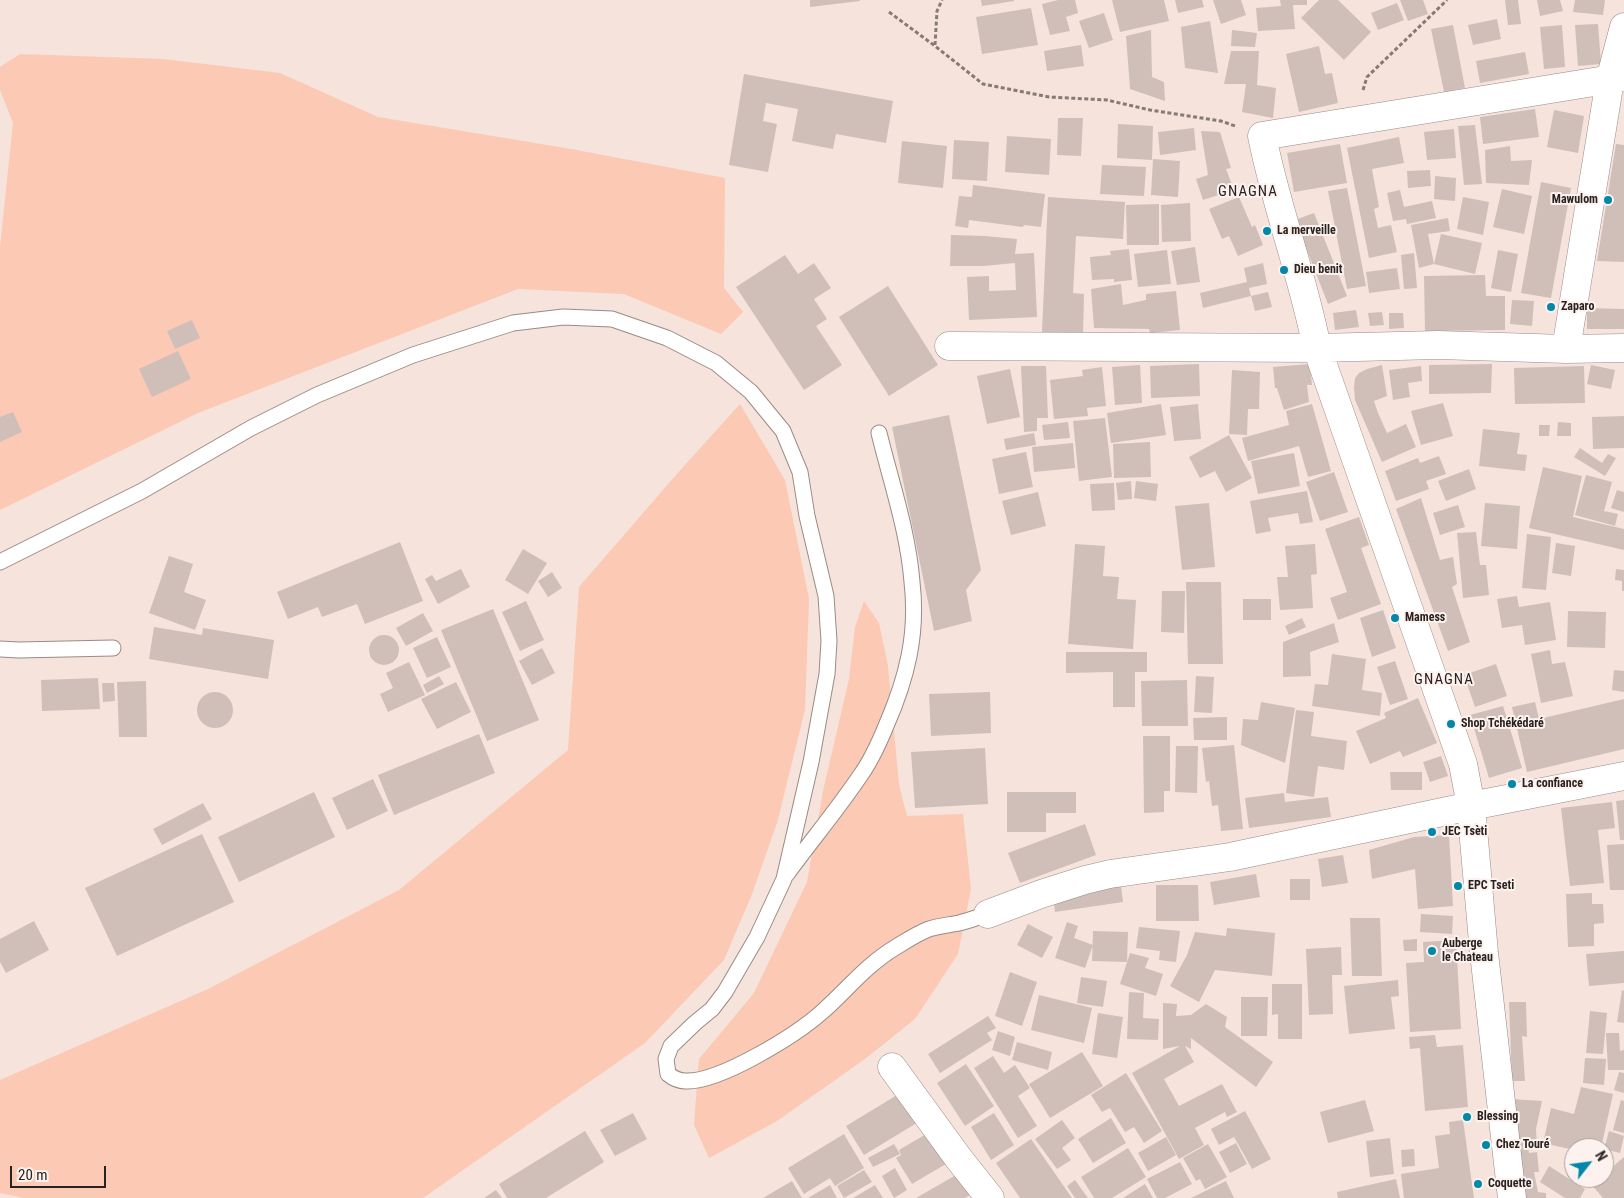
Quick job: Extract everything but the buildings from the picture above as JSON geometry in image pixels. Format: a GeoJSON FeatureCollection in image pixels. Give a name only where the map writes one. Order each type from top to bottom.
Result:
{"type":"FeatureCollection","features":[{"type":"Feature","properties":{"kind":"street"},"geometry":{"type":"LineString","coordinates":[[1566,349],[1617,78],[1624,27]]}},
{"type":"Feature","properties":{"kind":"street"},"geometry":{"type":"LineString","coordinates":[[1512,1198],[1484,954],[1471,806],[1463,764],[1317,348],[1309,306],[1269,172],[1262,136],[1617,78]]}},
{"type":"Feature","properties":{"kind":"street"},"geometry":{"type":"LineString","coordinates":[[949,346],[1317,348],[1438,345],[1566,349],[1624,348]]}},
{"type":"Feature","properties":{"kind":"street"},"geometry":{"type":"LineString","coordinates":[[988,914],[1059,889],[1110,874],[1230,857],[1624,776]]}},
{"type":"Feature","properties":{"kind":"street"},"geometry":{"type":"LineString","coordinates":[[892,1067],[958,1159],[990,1198]]}},
{"type":"Feature","properties":{"kind":"lane"},"geometry":{"type":"LineString","coordinates":[[0,562],[142,491],[251,428],[300,403],[413,356],[513,323],[563,318],[612,318],[667,338],[716,362],[751,392],[782,431],[800,472],[807,516],[826,596],[829,640],[827,674],[812,762],[784,879]]}},
{"type":"Feature","properties":{"kind":"lane"},"geometry":{"type":"LineString","coordinates":[[879,433],[907,545],[912,581],[914,618],[909,659],[898,698],[875,752],[860,776],[784,879],[757,937],[725,992],[712,1008],[672,1046],[666,1058],[668,1074],[683,1082],[697,1081],[719,1074],[782,1042],[821,1013],[868,967],[894,948],[929,929],[959,923],[988,914]]}},
{"type":"Feature","properties":{"kind":"lane"},"geometry":{"type":"LineString","coordinates":[[0,649],[113,648]]}},
{"type":"Feature","properties":{"kind":"path"},"geometry":{"type":"LineString","coordinates":[[935,46],[937,11],[942,0]]}},
{"type":"Feature","properties":{"kind":"path"},"geometry":{"type":"LineString","coordinates":[[1352,122],[1367,77],[1447,0]]}},
{"type":"Feature","properties":{"kind":"path"},"geometry":{"type":"LineString","coordinates":[[889,12],[983,84],[1049,97],[1107,100],[1150,110],[1221,121],[1262,136]]}},
{"type":"Feature","properties":{"kind":"shaded area"},"geometry":{"type":"Polygon","coordinates":[[[20,54],[163,59],[280,73],[378,117],[571,149],[725,178],[724,288],[743,312],[721,334],[624,294],[518,289],[198,413],[0,510],[0,247],[13,123],[0,90],[0,67],[20,54]]]}},
{"type":"Feature","properties":{"kind":"shaded area"},"geometry":{"type":"Polygon","coordinates":[[[740,404],[785,480],[809,599],[805,710],[777,823],[752,894],[724,960],[645,1043],[423,1198],[24,1198],[0,1193],[0,1080],[208,989],[399,890],[568,750],[579,587],[740,404]]]}},
{"type":"Feature","properties":{"kind":"shaded area"},"geometry":{"type":"Polygon","coordinates":[[[864,601],[879,623],[888,666],[899,785],[907,816],[963,814],[971,889],[958,954],[915,1019],[865,1059],[777,1121],[709,1158],[694,1125],[699,1059],[754,993],[807,882],[823,791],[849,679],[855,627],[864,601]]]}},
{"type":"Feature","properties":{"kind":"place","name":"Mawulom"},"geometry":{"type":"Point","coordinates":[1608,200]}},
{"type":"Feature","properties":{"kind":"place","name":"La merveille"},"geometry":{"type":"Point","coordinates":[1267,231]}},
{"type":"Feature","properties":{"kind":"place","name":"Dieu benit"},"geometry":{"type":"Point","coordinates":[1284,270]}},
{"type":"Feature","properties":{"kind":"place","name":"Zaparo"},"geometry":{"type":"Point","coordinates":[1551,307]}},
{"type":"Feature","properties":{"kind":"place","name":"Mamess"},"geometry":{"type":"Point","coordinates":[1395,618]}},
{"type":"Feature","properties":{"kind":"place","name":"Shop Tchékédaré"},"geometry":{"type":"Point","coordinates":[1451,724]}},
{"type":"Feature","properties":{"kind":"place","name":"La confiance"},"geometry":{"type":"Point","coordinates":[1512,784]}},
{"type":"Feature","properties":{"kind":"place","name":"JEC Tsèti"},"geometry":{"type":"Point","coordinates":[1432,832]}},
{"type":"Feature","properties":{"kind":"place","name":"EPC Tseti"},"geometry":{"type":"Point","coordinates":[1458,886]}},
{"type":"Feature","properties":{"kind":"place","name":"Auberge le Chateau"},"geometry":{"type":"Point","coordinates":[1432,951]}},
{"type":"Feature","properties":{"kind":"place","name":"Blessing"},"geometry":{"type":"Point","coordinates":[1467,1117]}},
{"type":"Feature","properties":{"kind":"place","name":"Chez Touré"},"geometry":{"type":"Point","coordinates":[1486,1145]}},
{"type":"Feature","properties":{"kind":"place","name":"Coquette"},"geometry":{"type":"Point","coordinates":[1478,1184]}},
{"type":"Feature","properties":{"kind":"district","name":"GNAGNA"},"geometry":{"type":"Point","coordinates":[1248,192]}},
{"type":"Feature","properties":{"kind":"district","name":"GNAGNA"},"geometry":{"type":"Point","coordinates":[1444,680]}}]}
